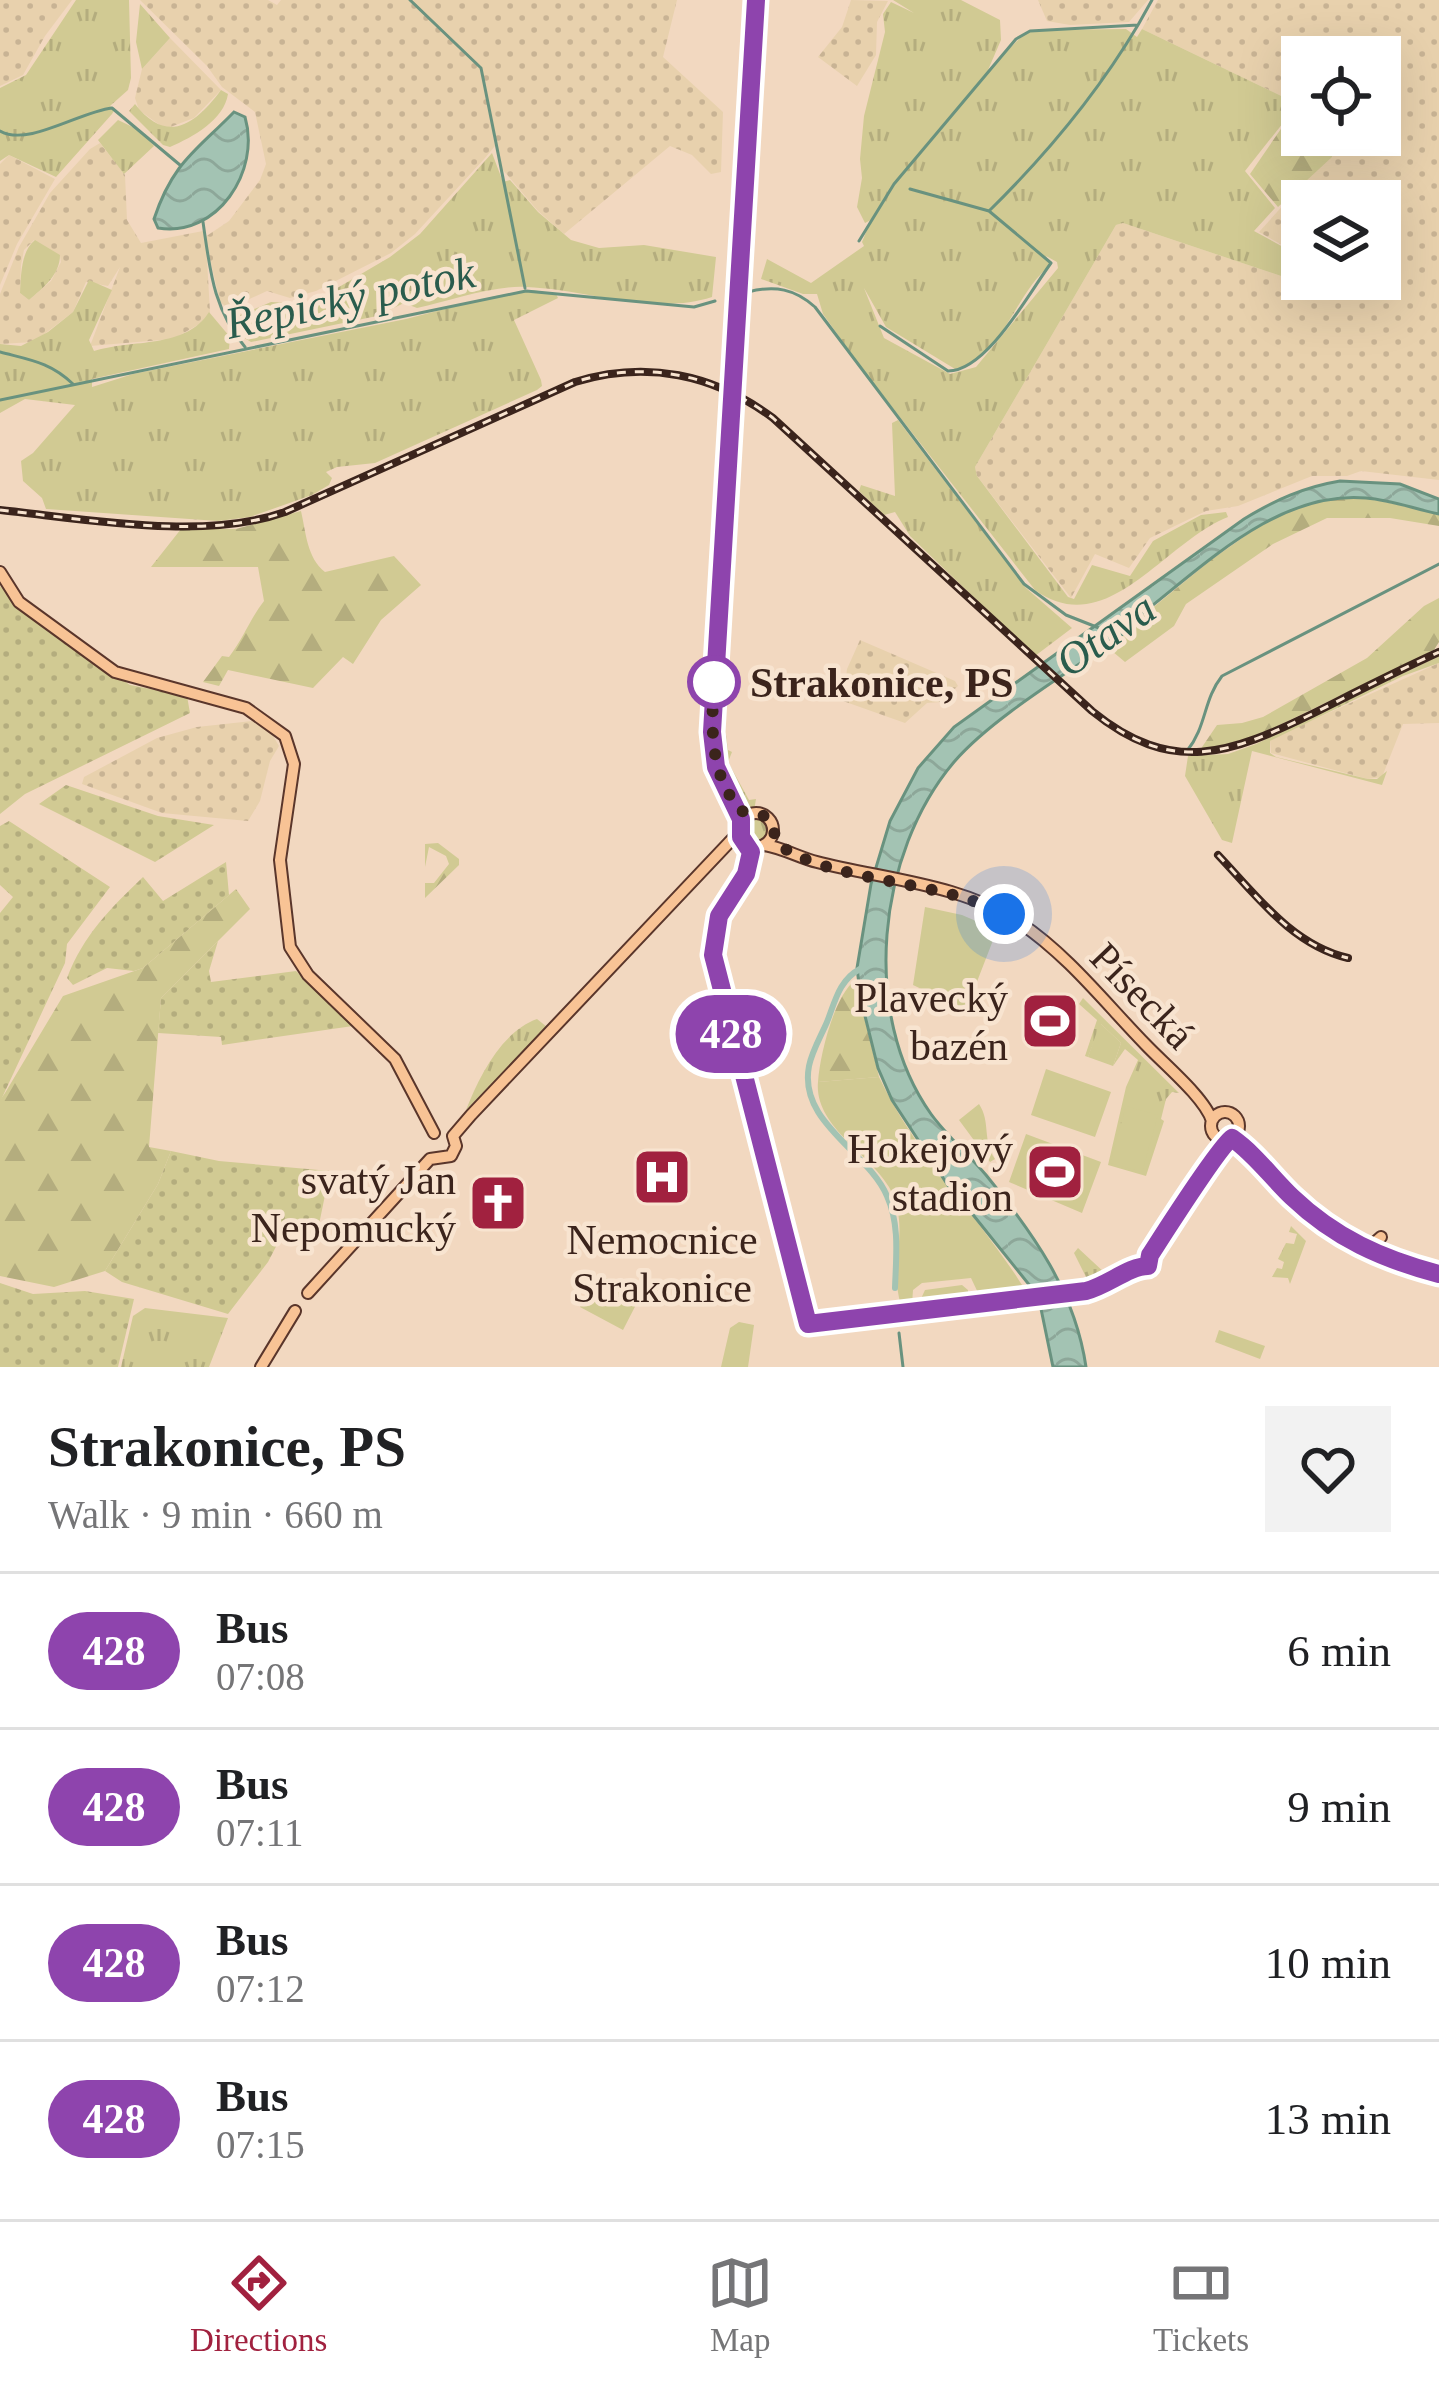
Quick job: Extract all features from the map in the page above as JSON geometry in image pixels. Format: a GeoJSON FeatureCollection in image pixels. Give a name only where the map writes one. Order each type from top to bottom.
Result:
{"type":"FeatureCollection","features":[{"type":"Feature","properties":{"kind":"main road"},"geometry":{"type":"LineString","coordinates":[[453,1136],[720,853],[739,842],[744,828],[761,814],[770,820],[769,840],[755,847],[744,828],[716,767],[712,732],[756,0]]}},
{"type":"Feature","properties":{"kind":"main road"},"geometry":{"type":"LineString","coordinates":[[0,572],[19,602],[125,677],[225,700],[274,725],[292,748],[294,764],[280,860],[294,956],[390,1052],[434,1133]]}},
{"type":"Feature","properties":{"kind":"main road","name":"Písecká"},"geometry":{"type":"LineString","coordinates":[[769,840],[789,852],[845,869],[976,901],[1013,919],[1084,981],[1184,1084],[1210,1114],[1217,1138],[1235,1135],[1238,1119],[1214,1110],[1184,1084]]}},
{"type":"Feature","properties":{"kind":"main road"},"geometry":{"type":"LineString","coordinates":[[1212,1121],[1223,1112]]}},
{"type":"Feature","properties":{"kind":"main road"},"geometry":{"type":"LineString","coordinates":[[434,1133],[453,1136],[456,1146],[451,1156],[443,1160],[432,1156],[427,1144],[434,1133]]}},
{"type":"Feature","properties":{"kind":"main road"},"geometry":{"type":"LineString","coordinates":[[1235,1135],[1308,1210],[1346,1239],[1439,1274]]}},
{"type":"Feature","properties":{"kind":"main road"},"geometry":{"type":"LineString","coordinates":[[308,1293],[432,1156]]}},
{"type":"Feature","properties":{"kind":"main road"},"geometry":{"type":"LineString","coordinates":[[1346,1239],[1372,1245],[1381,1238]]}},
{"type":"Feature","properties":{"kind":"main road"},"geometry":{"type":"LineString","coordinates":[[261,1367],[295,1310]]}},
{"type":"Feature","properties":{"kind":"shaded area"},"geometry":{"type":"Polygon","coordinates":[[[0,0],[72,0],[23,75],[0,86],[0,0]]]}},
{"type":"Feature","properties":{"kind":"shaded area"},"geometry":{"type":"Polygon","coordinates":[[[140,0],[268,0],[277,5],[281,0],[677,0],[663,57],[723,112],[721,172],[711,174],[692,155],[670,146],[564,234],[502,169],[488,101],[495,146],[485,158],[415,234],[391,253],[316,291],[290,298],[267,291],[225,306],[220,302],[206,242],[210,312],[203,322],[173,339],[90,346],[120,267],[108,286],[86,282],[73,312],[34,342],[0,344],[0,294],[19,247],[50,193],[90,149],[100,143],[125,175],[127,220],[141,243],[203,231],[205,237],[229,221],[260,180],[266,164],[255,112],[222,87],[140,0]],[[34,240],[24,250],[20,293],[29,300],[51,281],[60,256],[34,240]]]}},
{"type":"Feature","properties":{"kind":"shaded area"},"geometry":{"type":"Polygon","coordinates":[[[851,0],[888,1],[877,22],[876,55],[857,86],[818,57],[842,27],[851,0]]]}},
{"type":"Feature","properties":{"kind":"shaded area"},"geometry":{"type":"Polygon","coordinates":[[[1038,0],[1148,0],[1129,22],[1070,25],[1047,21],[1038,0]]]}},
{"type":"Feature","properties":{"kind":"shaded area"},"geometry":{"type":"Polygon","coordinates":[[[1158,0],[1439,0],[1439,480],[1361,471],[1312,476],[1238,506],[1206,511],[1150,538],[1129,568],[1095,554],[1071,598],[977,476],[975,467],[1116,225],[1123,223],[1281,276],[1281,300],[1401,300],[1401,180],[1306,180],[1328,156],[1401,156],[1401,36],[1281,36],[1281,96],[1142,29],[1158,0]]]}},
{"type":"Feature","properties":{"kind":"shaded area"},"geometry":{"type":"Polygon","coordinates":[[[170,38],[221,90],[194,118],[165,129],[139,110],[135,98],[142,69],[170,38]]]}},
{"type":"Feature","properties":{"kind":"shaded area"},"geometry":{"type":"Polygon","coordinates":[[[9,155],[55,179],[17,244],[0,285],[0,164],[9,155]]]}},
{"type":"Feature","properties":{"kind":"shaded area"},"geometry":{"type":"Polygon","coordinates":[[[1281,208],[1281,244],[1259,232],[1281,208]]]}},
{"type":"Feature","properties":{"kind":"shaded area"},"geometry":{"type":"Polygon","coordinates":[[[860,640],[958,686],[940,702],[927,703],[905,723],[843,701],[847,669],[860,640]]]}},
{"type":"Feature","properties":{"kind":"shaded area"},"geometry":{"type":"Polygon","coordinates":[[[1439,663],[1439,723],[1403,724],[1382,777],[1368,779],[1271,753],[1270,741],[1284,733],[1439,663]]]}},
{"type":"Feature","properties":{"kind":"shaded area"},"geometry":{"type":"Polygon","coordinates":[[[252,721],[269,729],[279,746],[248,821],[162,813],[82,784],[84,777],[157,738],[197,727],[252,721]]]}},
{"type":"Feature","properties":{"kind":"green space"},"geometry":{"type":"Polygon","coordinates":[[[76,0],[129,0],[131,78],[128,90],[110,106],[115,109],[112,114],[56,177],[9,155],[0,161],[0,88],[26,75],[76,0]]]}},
{"type":"Feature","properties":{"kind":"green space"},"geometry":{"type":"Polygon","coordinates":[[[893,0],[961,0],[1000,20],[1001,40],[988,70],[1034,30],[1126,29],[1137,37],[1142,29],[1281,96],[1281,125],[1245,171],[1275,208],[1254,231],[1281,246],[1281,276],[1123,223],[1116,225],[975,467],[977,476],[1074,599],[1092,565],[1130,576],[1153,541],[1201,515],[1226,512],[1228,517],[1111,596],[1087,604],[1061,603],[1035,590],[860,366],[823,314],[817,294],[803,294],[761,279],[767,259],[811,283],[864,246],[871,220],[865,223],[857,207],[864,116],[885,32],[883,14],[891,2],[914,13],[893,0]],[[1046,256],[1051,265],[997,339],[971,363],[955,369],[886,327],[864,288],[884,338],[950,374],[976,367],[1058,268],[1046,256]]]}},
{"type":"Feature","properties":{"kind":"green space"},"geometry":{"type":"Polygon","coordinates":[[[140,4],[170,38],[142,69],[136,42],[140,4]]]}},
{"type":"Feature","properties":{"kind":"green space"},"geometry":{"type":"Polygon","coordinates":[[[221,90],[228,94],[214,120],[170,147],[129,111],[135,104],[158,124],[180,125],[201,113],[221,90]]]}},
{"type":"Feature","properties":{"kind":"green space"},"geometry":{"type":"Polygon","coordinates":[[[118,120],[141,131],[154,146],[124,174],[98,140],[118,120]]]}},
{"type":"Feature","properties":{"kind":"green space"},"geometry":{"type":"Polygon","coordinates":[[[1281,129],[1281,156],[1332,156],[1307,180],[1281,180],[1278,207],[1250,174],[1281,129]]]}},
{"type":"Feature","properties":{"kind":"green space"},"geometry":{"type":"Polygon","coordinates":[[[492,153],[503,182],[510,180],[571,240],[599,248],[644,245],[716,257],[712,297],[644,303],[513,287],[417,308],[404,303],[377,316],[251,342],[241,336],[235,324],[240,315],[271,302],[310,304],[390,257],[420,234],[492,153]]]}},
{"type":"Feature","properties":{"kind":"green space"},"geometry":{"type":"Polygon","coordinates":[[[35,240],[60,255],[54,275],[29,300],[20,293],[21,271],[35,240]]]}},
{"type":"Feature","properties":{"kind":"green space"},"geometry":{"type":"Polygon","coordinates":[[[89,280],[112,290],[89,340],[94,351],[173,337],[199,324],[209,312],[230,337],[229,349],[92,379],[92,387],[133,374],[406,319],[495,296],[533,290],[558,298],[514,320],[541,380],[537,390],[375,463],[326,472],[332,478],[329,485],[312,495],[250,517],[218,521],[46,509],[42,498],[23,481],[21,461],[75,405],[25,399],[0,413],[0,344],[21,346],[48,332],[73,312],[89,280]]]}},
{"type":"Feature","properties":{"kind":"green space"},"geometry":{"type":"Polygon","coordinates":[[[898,420],[1026,588],[1072,628],[1035,656],[910,536],[895,512],[884,515],[859,491],[861,485],[895,496],[892,423],[898,420]]]}},
{"type":"Feature","properties":{"kind":"green space"},"geometry":{"type":"Polygon","coordinates":[[[1363,497],[1439,514],[1439,526],[1390,518],[1327,518],[1273,544],[1186,604],[1174,626],[1125,662],[1106,646],[1265,522],[1314,501],[1363,497]]]}},
{"type":"Feature","properties":{"kind":"green space"},"geometry":{"type":"Polygon","coordinates":[[[301,511],[311,552],[325,572],[394,556],[421,585],[381,620],[353,664],[343,657],[313,688],[228,670],[219,686],[203,682],[222,656],[229,657],[264,601],[258,567],[151,567],[181,529],[236,529],[301,511]]]}},
{"type":"Feature","properties":{"kind":"green space"},"geometry":{"type":"Polygon","coordinates":[[[0,586],[29,616],[130,685],[187,696],[190,713],[25,794],[0,814],[0,586]]]}},
{"type":"Feature","properties":{"kind":"green space"},"geometry":{"type":"Polygon","coordinates":[[[1439,598],[1439,642],[1434,650],[1253,738],[1200,750],[1217,725],[1263,717],[1367,658],[1439,598]]]}},
{"type":"Feature","properties":{"kind":"green space"},"geometry":{"type":"Polygon","coordinates":[[[1439,656],[1439,663],[1270,741],[1270,753],[1276,757],[1368,779],[1387,771],[1382,785],[1252,751],[1232,843],[1222,840],[1185,776],[1188,756],[1228,754],[1256,744],[1439,656]]]}},
{"type":"Feature","properties":{"kind":"green space"},"geometry":{"type":"Polygon","coordinates":[[[717,733],[726,735],[732,752],[728,762],[749,800],[756,799],[754,811],[742,808],[720,763],[717,733]]]}},
{"type":"Feature","properties":{"kind":"green space"},"geometry":{"type":"Polygon","coordinates":[[[66,785],[158,816],[214,825],[155,862],[39,804],[66,785]]]}},
{"type":"Feature","properties":{"kind":"green space"},"geometry":{"type":"Polygon","coordinates":[[[757,817],[770,830],[757,843],[744,830],[757,817]]]}},
{"type":"Feature","properties":{"kind":"green space"},"geometry":{"type":"Polygon","coordinates":[[[9,821],[110,887],[67,944],[65,963],[0,1102],[0,913],[13,897],[0,885],[0,826],[9,821]]]}},
{"type":"Feature","properties":{"kind":"green space"},"geometry":{"type":"Polygon","coordinates":[[[438,843],[459,859],[459,865],[425,898],[425,883],[434,883],[449,864],[446,856],[429,847],[425,867],[425,844],[438,843]]]}},
{"type":"Feature","properties":{"kind":"green space"},"geometry":{"type":"Polygon","coordinates":[[[226,862],[229,895],[143,968],[107,968],[73,985],[67,978],[90,935],[143,877],[163,901],[226,862]]]}},
{"type":"Feature","properties":{"kind":"green space"},"geometry":{"type":"Polygon","coordinates":[[[236,889],[250,909],[161,998],[149,1147],[171,1151],[158,1184],[105,1271],[54,1287],[0,1276],[0,1100],[63,996],[143,968],[236,889]]]}},
{"type":"Feature","properties":{"kind":"green space"},"geometry":{"type":"Polygon","coordinates":[[[925,907],[962,915],[997,930],[966,1010],[913,985],[925,907]]]}},
{"type":"Feature","properties":{"kind":"green space"},"geometry":{"type":"Polygon","coordinates":[[[218,941],[209,971],[211,982],[296,971],[353,1026],[222,1045],[221,1037],[158,1033],[161,998],[218,941]]]}},
{"type":"Feature","properties":{"kind":"green space"},"geometry":{"type":"Polygon","coordinates":[[[855,980],[879,1077],[818,1082],[835,1012],[855,980]]]}},
{"type":"Feature","properties":{"kind":"green space"},"geometry":{"type":"Polygon","coordinates":[[[1083,998],[1179,1093],[1172,1092],[1166,1099],[1146,1176],[1108,1165],[1126,1087],[1138,1060],[1125,1049],[1113,1066],[1121,1043],[1101,1024],[1085,1056],[1097,1020],[1079,1004],[1083,998]]]}},
{"type":"Feature","properties":{"kind":"green space"},"geometry":{"type":"Polygon","coordinates":[[[537,1019],[547,1027],[466,1110],[502,1045],[537,1019]]]}},
{"type":"Feature","properties":{"kind":"green space"},"geometry":{"type":"Polygon","coordinates":[[[1100,1023],[1121,1043],[1113,1066],[1088,1057],[1100,1023]]]}},
{"type":"Feature","properties":{"kind":"green space"},"geometry":{"type":"Polygon","coordinates":[[[1046,1069],[1111,1092],[1095,1137],[1031,1115],[1046,1069]]]}},
{"type":"Feature","properties":{"kind":"green space"},"geometry":{"type":"Polygon","coordinates":[[[879,1077],[911,1133],[1024,1288],[1022,1293],[980,1297],[971,1278],[922,1283],[913,1290],[912,1304],[901,1305],[896,1202],[880,1175],[833,1126],[819,1098],[818,1082],[879,1077]]]}},
{"type":"Feature","properties":{"kind":"green space"},"geometry":{"type":"Polygon","coordinates":[[[979,1104],[995,1159],[990,1162],[959,1120],[979,1104]]]}},
{"type":"Feature","properties":{"kind":"green space"},"geometry":{"type":"Polygon","coordinates":[[[1126,1106],[1158,1115],[1142,1172],[1110,1163],[1126,1106]]]}},
{"type":"Feature","properties":{"kind":"green space","name":"Hokejový stadion"},"geometry":{"type":"Polygon","coordinates":[[[1026,1134],[1101,1162],[1082,1213],[1009,1182],[1026,1134]]]}},
{"type":"Feature","properties":{"kind":"green space"},"geometry":{"type":"Polygon","coordinates":[[[171,1151],[219,1161],[330,1171],[316,1239],[282,1235],[268,1262],[228,1314],[122,1282],[105,1271],[158,1184],[171,1151]]]}},
{"type":"Feature","properties":{"kind":"green space"},"geometry":{"type":"Polygon","coordinates":[[[1291,1226],[1306,1241],[1290,1284],[1288,1278],[1272,1277],[1277,1268],[1282,1269],[1284,1262],[1278,1259],[1286,1243],[1294,1244],[1297,1234],[1289,1232],[1291,1226]]]}},
{"type":"Feature","properties":{"kind":"green space"},"geometry":{"type":"Polygon","coordinates":[[[1078,1248],[1106,1274],[1133,1257],[1113,1275],[1089,1283],[1074,1253],[1078,1248]]]}},
{"type":"Feature","properties":{"kind":"green space"},"geometry":{"type":"Polygon","coordinates":[[[602,1276],[641,1295],[623,1330],[580,1307],[602,1276]]]}},
{"type":"Feature","properties":{"kind":"green space"},"geometry":{"type":"Polygon","coordinates":[[[0,1283],[33,1294],[85,1291],[134,1299],[118,1367],[0,1367],[0,1283]]]}},
{"type":"Feature","properties":{"kind":"green space"},"geometry":{"type":"Polygon","coordinates":[[[962,1285],[968,1298],[919,1303],[925,1290],[962,1285]]]}},
{"type":"Feature","properties":{"kind":"green space"},"geometry":{"type":"Polygon","coordinates":[[[145,1308],[228,1318],[209,1367],[121,1367],[133,1316],[145,1308]]]}},
{"type":"Feature","properties":{"kind":"green space"},"geometry":{"type":"Polygon","coordinates":[[[739,1322],[754,1325],[748,1367],[721,1367],[730,1328],[739,1322]]]}},
{"type":"Feature","properties":{"kind":"green space"},"geometry":{"type":"Polygon","coordinates":[[[1219,1330],[1265,1346],[1260,1359],[1215,1342],[1219,1330]]]}},
{"type":"Feature","properties":{"kind":"water"},"geometry":{"type":"Polygon","coordinates":[[[234,112],[245,117],[248,138],[246,159],[230,196],[199,222],[158,228],[154,219],[178,170],[234,112]]]}},
{"type":"Feature","properties":{"kind":"water","name":"Otava"},"geometry":{"type":"Polygon","coordinates":[[[1340,481],[1400,484],[1439,499],[1439,514],[1376,499],[1334,499],[1303,506],[1244,535],[1139,616],[1122,635],[970,745],[928,799],[908,841],[894,887],[887,935],[894,1030],[908,1074],[931,1114],[1020,1219],[1062,1288],[1086,1367],[1053,1367],[1040,1304],[1031,1287],[962,1201],[966,1197],[954,1185],[949,1187],[892,1100],[878,1068],[857,968],[871,884],[890,821],[918,768],[954,727],[1244,519],[1290,495],[1340,481]]]}},
{"type":"Feature","properties":{"kind":"waterway"},"geometry":{"type":"LineString","coordinates":[[410,0],[481,68],[525,288]]}},
{"type":"Feature","properties":{"kind":"waterway"},"geometry":{"type":"LineString","coordinates":[[859,241],[894,184],[1016,39],[1030,31],[1138,25],[1152,0]]}},
{"type":"Feature","properties":{"kind":"waterway"},"geometry":{"type":"LineString","coordinates":[[880,326],[948,371],[963,368],[992,345],[1051,263],[989,211],[1070,123],[1138,25]]}},
{"type":"Feature","properties":{"kind":"waterway"},"geometry":{"type":"LineString","coordinates":[[0,131],[25,135],[112,108],[180,165]]}},
{"type":"Feature","properties":{"kind":"waterway"},"geometry":{"type":"LineString","coordinates":[[910,189],[989,211]]}},
{"type":"Feature","properties":{"kind":"waterway"},"geometry":{"type":"LineString","coordinates":[[203,222],[219,303],[245,347]]}},
{"type":"Feature","properties":{"kind":"waterway","name":"Řepický potok"},"geometry":{"type":"LineString","coordinates":[[748,292],[784,290],[815,307],[1024,584],[1066,615],[1099,628]]}},
{"type":"Feature","properties":{"kind":"waterway","name":"Řepický potok"},"geometry":{"type":"LineString","coordinates":[[0,400],[526,291],[694,307],[715,301]]}},
{"type":"Feature","properties":{"kind":"waterway"},"geometry":{"type":"LineString","coordinates":[[0,352],[48,366],[73,384]]}},
{"type":"Feature","properties":{"kind":"waterway"},"geometry":{"type":"LineString","coordinates":[[1187,751],[1222,676],[1439,564]]}},
{"type":"Feature","properties":{"kind":"waterway"},"geometry":{"type":"LineString","coordinates":[[860,969],[835,999],[810,1060],[808,1086],[824,1120],[887,1196],[896,1230],[895,1288]]}},
{"type":"Feature","properties":{"kind":"waterway"},"geometry":{"type":"LineString","coordinates":[[951,1186],[962,1198]]}},
{"type":"Feature","properties":{"kind":"waterway"},"geometry":{"type":"LineString","coordinates":[[899,1333],[903,1367]]}},
{"type":"Feature","properties":{"kind":"railway"},"geometry":{"type":"LineString","coordinates":[[0,510],[144,525],[253,521],[285,512],[575,382],[601,375],[653,372],[703,381],[773,418],[1092,711],[1149,744],[1175,751],[1228,748],[1314,713],[1439,652]]}},
{"type":"Feature","properties":{"kind":"railway"},"geometry":{"type":"LineString","coordinates":[[1218,855],[1292,930],[1348,958]]}},
{"type":"Feature","properties":{"kind":"bus line","name":"428"},"geometry":{"type":"LineString","coordinates":[[756,0],[712,732],[716,767],[751,852],[746,874],[719,916],[713,955],[808,1324],[1086,1291],[1118,1280],[1138,1265],[1148,1266],[1150,1255],[1224,1143],[1232,1138],[1298,1203],[1338,1234],[1378,1256],[1439,1274]]}},
{"type":"Feature","properties":{"kind":"place","name":"Strakonice, PS"},"geometry":{"type":"Point","coordinates":[714,682]}},
{"type":"Feature","properties":{"kind":"place","name":"Plavecký bazén"},"geometry":{"type":"Point","coordinates":[1050,1021]}},
{"type":"Feature","properties":{"kind":"place","name":"Hokejový stadion"},"geometry":{"type":"Point","coordinates":[1055,1172]}},
{"type":"Feature","properties":{"kind":"place","name":"Nemocnice Strakonice"},"geometry":{"type":"Point","coordinates":[662,1177]}},
{"type":"Feature","properties":{"kind":"place","name":"svatý Jan Nepomucký"},"geometry":{"type":"Point","coordinates":[498,1203]}},
{"type":"Feature","properties":{"kind":"route"},"geometry":{"type":"LineString","coordinates":[[714,682],[714,675],[716,767],[741,811],[770,820],[778,844],[802,858],[959,896],[1004,914]]}}]}
